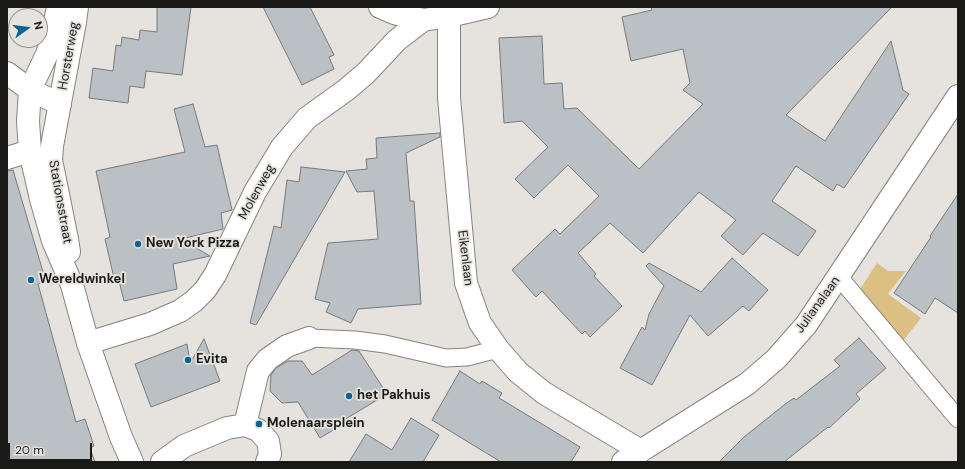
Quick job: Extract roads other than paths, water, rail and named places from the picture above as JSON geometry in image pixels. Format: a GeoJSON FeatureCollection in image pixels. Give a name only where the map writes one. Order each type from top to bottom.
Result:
{"type":"FeatureCollection","features":[{"type":"Feature","properties":{"kind":"street","name":"Horsterweg"},"geometry":{"type":"LineString","coordinates":[[30,90],[52,40],[58,7]]}},
{"type":"Feature","properties":{"kind":"street","name":"Horsterweg"},"geometry":{"type":"LineString","coordinates":[[60,104],[77,7]]}},
{"type":"Feature","properties":{"kind":"street"},"geometry":{"type":"LineString","coordinates":[[380,7],[394,13],[423,20],[449,11],[488,7]]}},
{"type":"Feature","properties":{"kind":"street","name":"Eikenlaan"},"geometry":{"type":"LineString","coordinates":[[449,11],[449,98],[466,283],[480,323],[498,349],[518,372],[544,393],[632,456]]}},
{"type":"Feature","properties":{"kind":"street","name":"Molenweg"},"geometry":{"type":"LineString","coordinates":[[88,343],[150,324],[180,311],[194,301],[205,290],[215,275],[255,192],[282,147],[307,118],[361,77],[397,40],[423,20]]}},
{"type":"Feature","properties":{"kind":"street"},"geometry":{"type":"LineString","coordinates":[[7,73],[30,90],[60,104]]}},
{"type":"Feature","properties":{"kind":"street","name":"Stationsstraat"},"geometry":{"type":"LineString","coordinates":[[30,90],[28,121],[30,151],[41,198],[53,241],[72,285],[88,343],[121,437],[132,462]]}},
{"type":"Feature","properties":{"kind":"street","name":"Julianalaan"},"geometry":{"type":"LineString","coordinates":[[632,456],[747,384],[776,359],[806,325],[958,96]]}},
{"type":"Feature","properties":{"kind":"street","name":"Stationsstraat"},"geometry":{"type":"LineString","coordinates":[[60,104],[52,146],[52,160],[67,239],[72,285]]}},
{"type":"Feature","properties":{"kind":"street"},"geometry":{"type":"LineString","coordinates":[[7,158],[30,151]]}},
{"type":"Feature","properties":{"kind":"street"},"geometry":{"type":"LineString","coordinates":[[245,425],[258,371],[268,359],[287,346],[309,338]]}},
{"type":"Feature","properties":{"kind":"street"},"geometry":{"type":"LineString","coordinates":[[162,462],[184,446],[227,428],[245,425],[258,430],[268,441],[270,454],[267,462]]}},
{"type":"Feature","properties":{"kind":"lane"},"geometry":{"type":"LineString","coordinates":[[839,277],[958,419]]}},
{"type":"Feature","properties":{"kind":"lane"},"geometry":{"type":"LineString","coordinates":[[309,338],[355,340],[385,344],[446,358],[466,357],[498,349]]}},
{"type":"Feature","properties":{"kind":"place","name":"New York Pizza"},"geometry":{"type":"Point","coordinates":[138,244]}},
{"type":"Feature","properties":{"kind":"place","name":"Wereldwinkel"},"geometry":{"type":"Point","coordinates":[31,280]}},
{"type":"Feature","properties":{"kind":"place","name":"Evita"},"geometry":{"type":"Point","coordinates":[188,360]}},
{"type":"Feature","properties":{"kind":"place","name":"het Pakhuis"},"geometry":{"type":"Point","coordinates":[349,396]}},
{"type":"Feature","properties":{"kind":"place","name":"Molenaarsplein"},"geometry":{"type":"Point","coordinates":[259,424]}}]}
